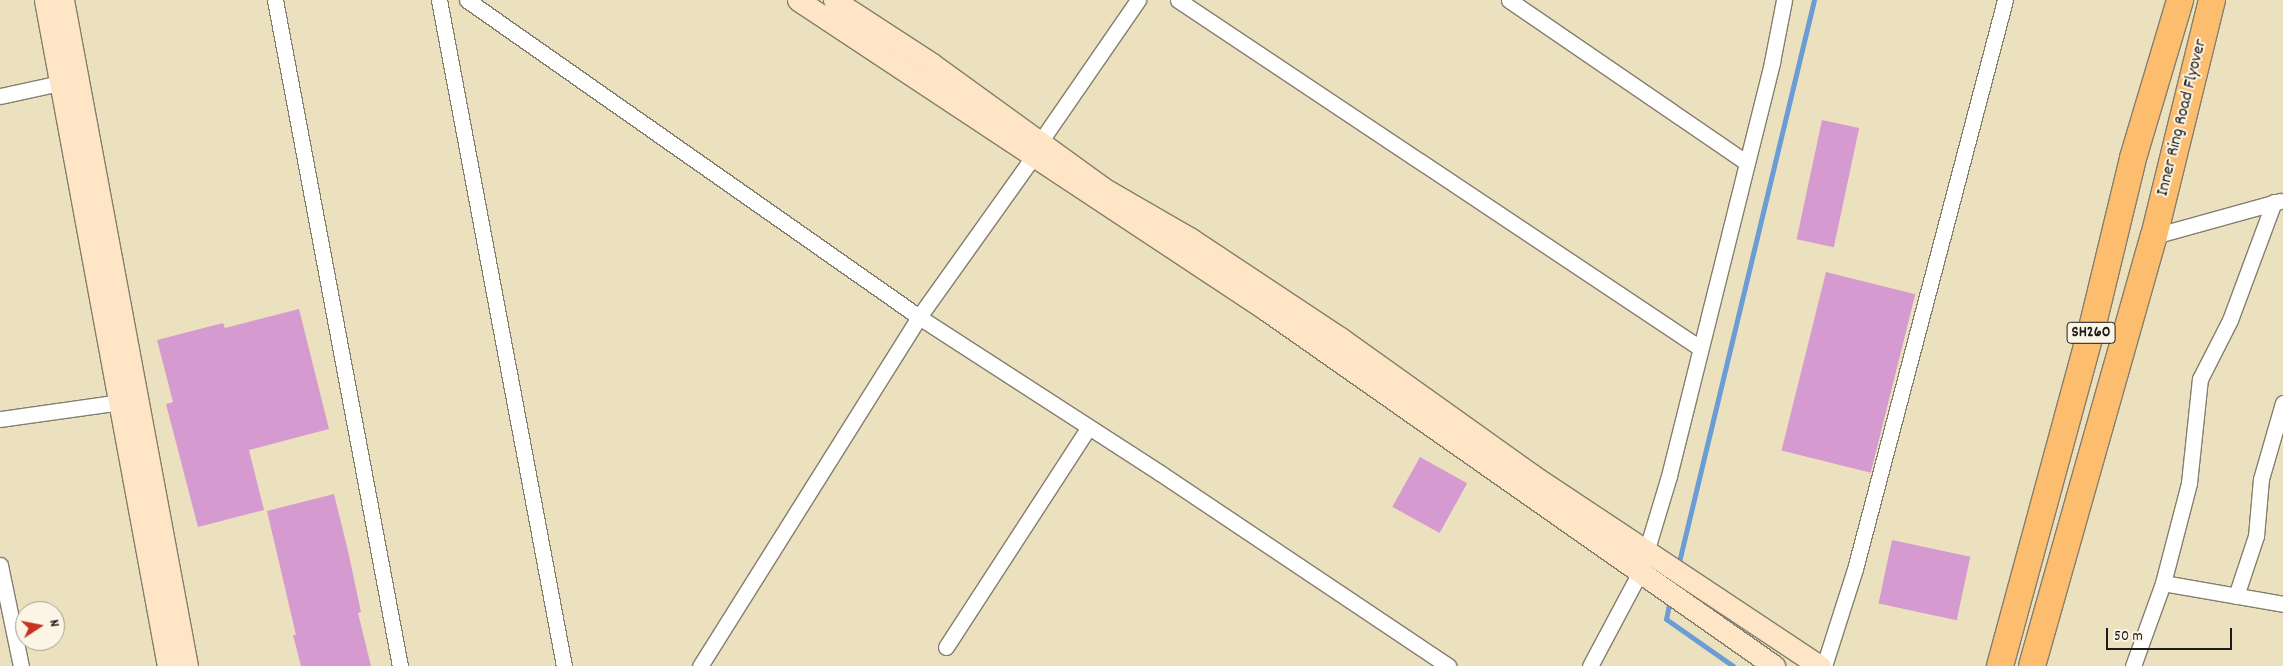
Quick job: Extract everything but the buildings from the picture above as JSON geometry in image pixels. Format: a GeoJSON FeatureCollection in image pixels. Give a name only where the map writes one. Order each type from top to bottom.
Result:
{"type":"FeatureCollection","features":[{"type":"Feature","properties":{"kind":"highway","name":"SH260"},"geometry":{"type":"LineString","coordinates":[[2000,666],[2091,332],[2133,158],[2180,0]]}},
{"type":"Feature","properties":{"kind":"highway","name":"Inner Ring Road Flyover"},"geometry":{"type":"LineString","coordinates":[[2032,666],[2154,236],[2212,0]]}},
{"type":"Feature","properties":{"kind":"street"},"geometry":{"type":"LineString","coordinates":[[45,0],[60,83],[187,666]]}},
{"type":"Feature","properties":{"kind":"street"},"geometry":{"type":"LineString","coordinates":[[64,0],[130,401],[168,666]]}},
{"type":"Feature","properties":{"kind":"street"},"geometry":{"type":"LineString","coordinates":[[275,0],[400,666]]}},
{"type":"Feature","properties":{"kind":"street"},"geometry":{"type":"LineString","coordinates":[[439,0],[564,666]]}},
{"type":"Feature","properties":{"kind":"street"},"geometry":{"type":"LineString","coordinates":[[467,0],[918,317],[1089,427],[1448,666]]}},
{"type":"Feature","properties":{"kind":"street"},"geometry":{"type":"LineString","coordinates":[[798,0],[1036,150],[1774,666]]}},
{"type":"Feature","properties":{"kind":"street"},"geometry":{"type":"LineString","coordinates":[[834,0],[932,64],[1036,150],[1191,239],[1340,338],[1532,475],[1820,666]]}},
{"type":"Feature","properties":{"kind":"street"},"geometry":{"type":"LineString","coordinates":[[700,666],[918,317],[1036,150],[1138,0]]}},
{"type":"Feature","properties":{"kind":"street"},"geometry":{"type":"LineString","coordinates":[[1178,0],[1700,348]]}},
{"type":"Feature","properties":{"kind":"street"},"geometry":{"type":"LineString","coordinates":[[1509,0],[1746,162]]}},
{"type":"Feature","properties":{"kind":"street"},"geometry":{"type":"LineString","coordinates":[[1590,666],[1640,572],[1669,476],[1772,62],[1784,0]]}},
{"type":"Feature","properties":{"kind":"street"},"geometry":{"type":"LineString","coordinates":[[1824,666],[1858,559],[2005,0]]}},
{"type":"Feature","properties":{"kind":"street"},"geometry":{"type":"LineString","coordinates":[[0,96],[60,83]]}},
{"type":"Feature","properties":{"kind":"street"},"geometry":{"type":"LineString","coordinates":[[2154,236],[2279,201]]}},
{"type":"Feature","properties":{"kind":"street"},"geometry":{"type":"LineString","coordinates":[[2133,666],[2163,583],[2189,483],[2200,379],[2230,320],[2279,201]]}},
{"type":"Feature","properties":{"kind":"street"},"geometry":{"type":"LineString","coordinates":[[0,419],[130,401]]}},
{"type":"Feature","properties":{"kind":"street"},"geometry":{"type":"LineString","coordinates":[[2236,596],[2256,536],[2261,479],[2283,403]]}},
{"type":"Feature","properties":{"kind":"street"},"geometry":{"type":"LineString","coordinates":[[946,647],[1089,427]]}},
{"type":"Feature","properties":{"kind":"street"},"geometry":{"type":"LineString","coordinates":[[0,565],[21,666]]}},
{"type":"Feature","properties":{"kind":"street"},"geometry":{"type":"LineString","coordinates":[[2163,583],[2283,604]]}},
{"type":"Feature","properties":{"kind":"waterway"},"geometry":{"type":"LineString","coordinates":[[1678,566],[1814,0]]}},
{"type":"Feature","properties":{"kind":"waterway"},"geometry":{"type":"LineString","coordinates":[[1670,599],[1666,619],[1733,666]]}}]}
